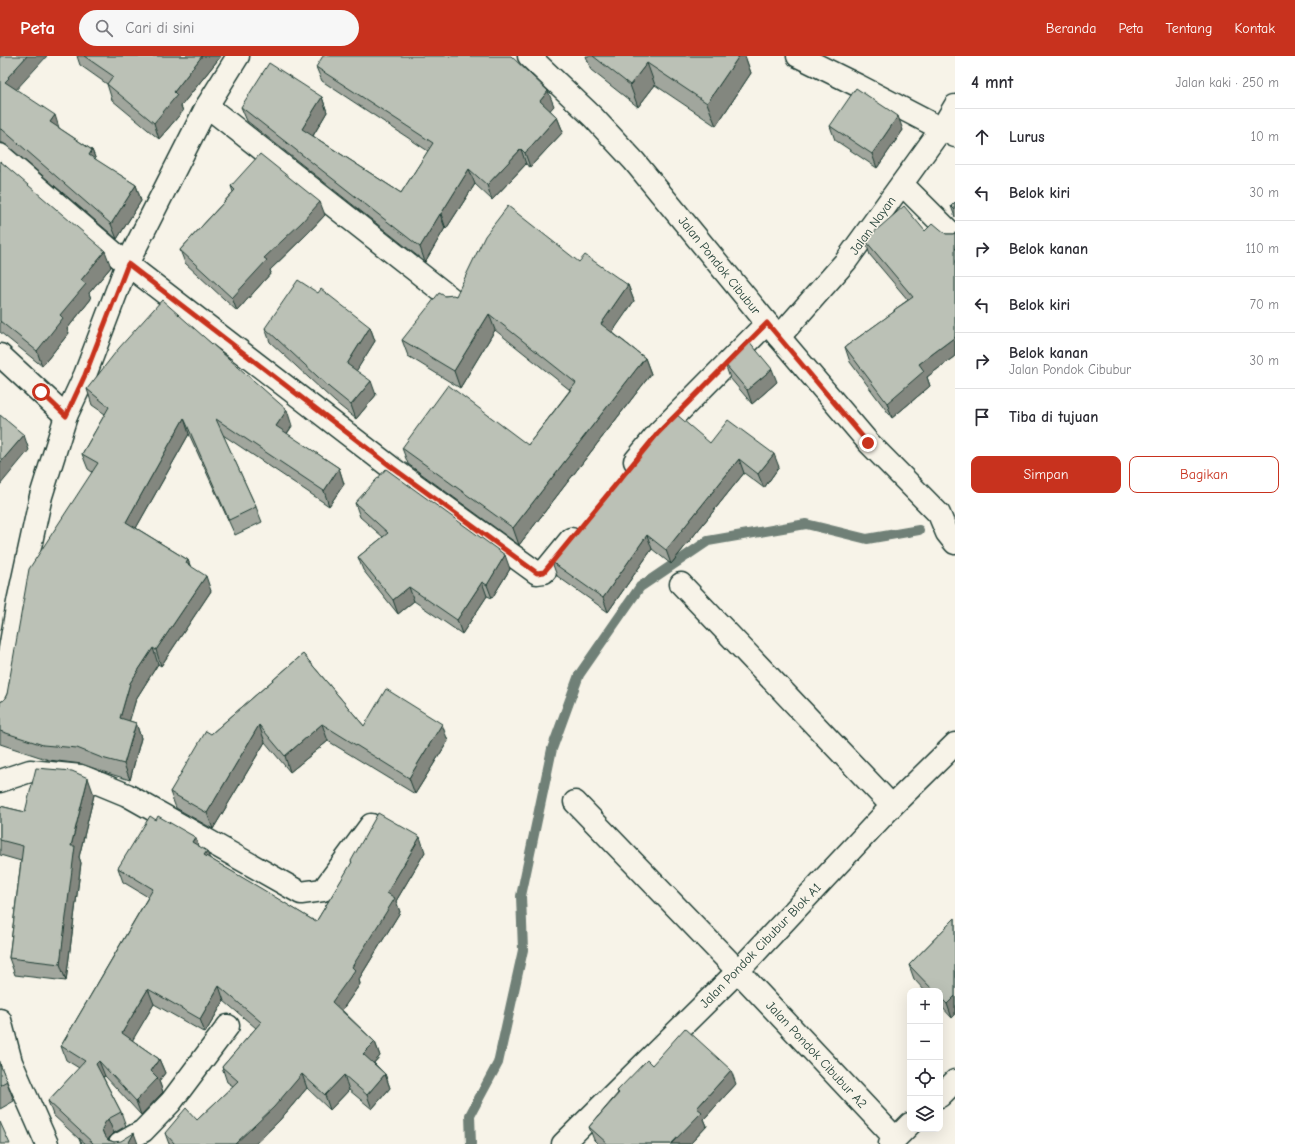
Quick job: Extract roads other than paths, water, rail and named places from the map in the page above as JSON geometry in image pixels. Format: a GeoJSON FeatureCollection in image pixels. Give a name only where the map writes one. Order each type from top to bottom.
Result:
{"type":"FeatureCollection","features":[{"type":"Feature","properties":{"kind":"street"},"geometry":{"type":"LineString","coordinates":[[0,707],[18,602],[41,496],[66,416],[85,375],[128,264],[207,106],[238,56]]}},
{"type":"Feature","properties":{"kind":"street","name":"Jalan Pondok Cibubur"},"geometry":{"type":"LineString","coordinates":[[529,56],[593,117],[634,161],[868,443],[947,518],[948,533],[955,543]]}},
{"type":"Feature","properties":{"kind":"street"},"geometry":{"type":"LineString","coordinates":[[798,56],[948,132]]}},
{"type":"Feature","properties":{"kind":"street"},"geometry":{"type":"LineString","coordinates":[[207,106],[453,300]]}},
{"type":"Feature","properties":{"kind":"street","name":"Jalan Nayan"},"geometry":{"type":"LineString","coordinates":[[623,475],[658,433],[773,330],[846,261],[902,184],[948,132],[955,106]]}},
{"type":"Feature","properties":{"kind":"street"},"geometry":{"type":"LineString","coordinates":[[0,155],[128,264],[393,468],[537,573],[544,572],[584,524]]}},
{"type":"Feature","properties":{"kind":"street"},"geometry":{"type":"LineString","coordinates":[[902,184],[955,238]]}},
{"type":"Feature","properties":{"kind":"street"},"geometry":{"type":"LineString","coordinates":[[0,355],[66,416]]}},
{"type":"Feature","properties":{"kind":"street"},"geometry":{"type":"LineString","coordinates":[[681,584],[892,806]]}},
{"type":"Feature","properties":{"kind":"street","name":"Jalan Pondok Cibubur Blok A1"},"geometry":{"type":"LineString","coordinates":[[563,1144],[738,971],[892,806],[955,744]]}},
{"type":"Feature","properties":{"kind":"street"},"geometry":{"type":"LineString","coordinates":[[0,781],[30,771],[81,776],[127,795],[301,894],[323,890],[371,825]]}},
{"type":"Feature","properties":{"kind":"street","name":"Jalan Pondok Cibubur A2"},"geometry":{"type":"LineString","coordinates":[[575,802],[898,1136]]}},
{"type":"Feature","properties":{"kind":"street"},"geometry":{"type":"LineString","coordinates":[[0,1020],[11,1062],[47,1144]]}},
{"type":"Feature","properties":{"kind":"street"},"geometry":{"type":"LineString","coordinates":[[120,1144],[143,1131],[171,1102],[228,1026]]}},
{"type":"Feature","properties":{"kind":"street"},"geometry":{"type":"LineString","coordinates":[[943,1093],[955,1082]]}},
{"type":"Feature","properties":{"kind":"waterway"},"geometry":{"type":"LineString","coordinates":[[471,1144],[470,1115],[498,1063],[523,950],[521,896],[552,749],[579,675],[640,587],[708,541],[806,524],[867,539],[919,530]]}}]}
